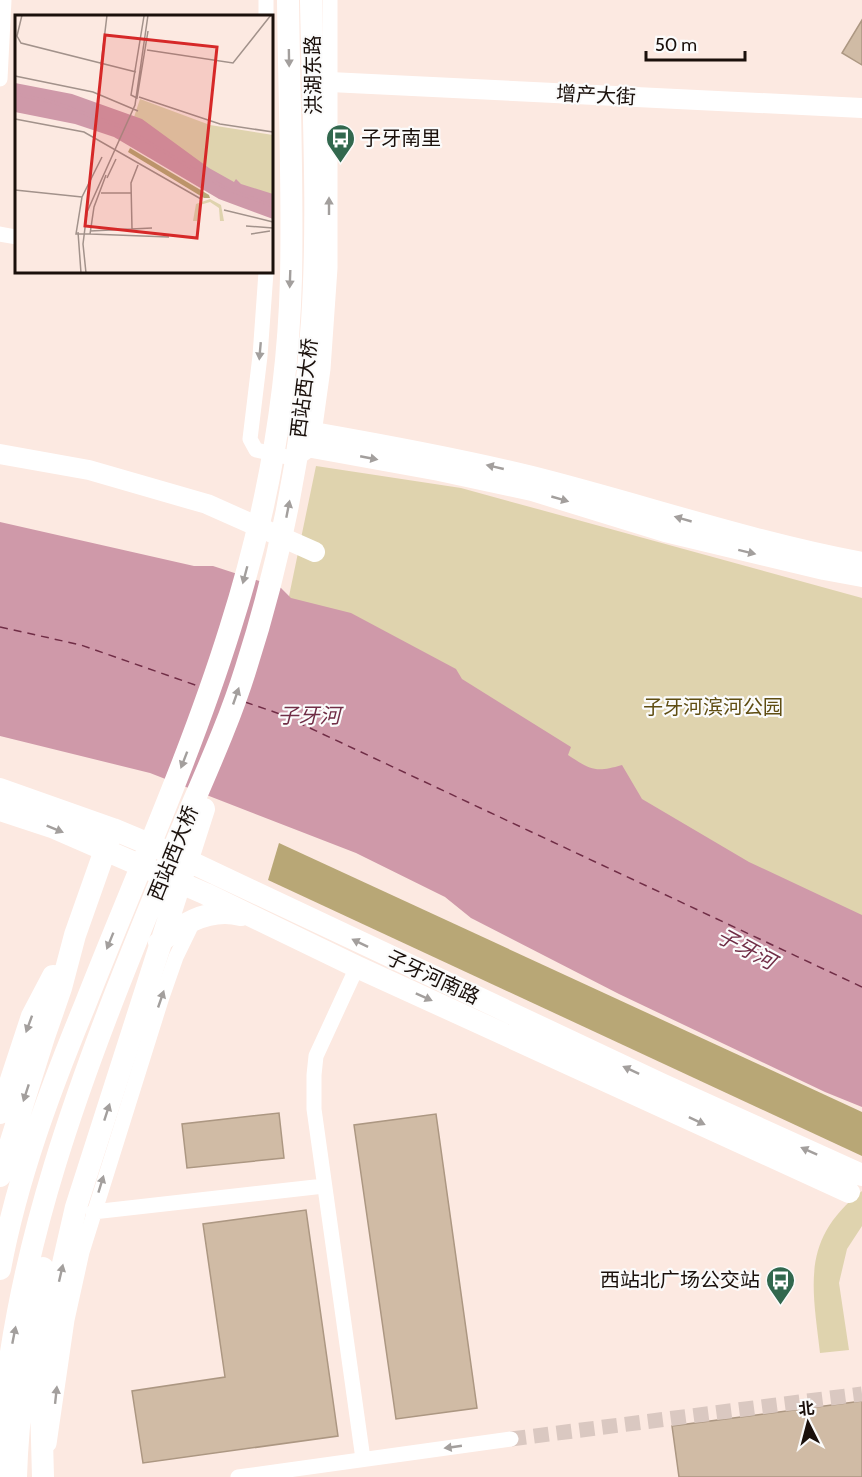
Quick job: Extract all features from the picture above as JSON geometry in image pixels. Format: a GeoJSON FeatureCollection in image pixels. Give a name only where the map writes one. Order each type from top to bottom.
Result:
{"type":"FeatureCollection","features":[{"type":"Feature","properties":{"kind":"main road","name":"洪湖东路"},"geometry":{"type":"LineString","coordinates":[[288,0],[290,221]]}},
{"type":"Feature","properties":{"kind":"main road","name":"洪湖东路"},"geometry":{"type":"LineString","coordinates":[[311,0],[315,223]]}},
{"type":"Feature","properties":{"kind":"main road","name":"西站西大桥"},"geometry":{"type":"LineString","coordinates":[[0,1269],[43,1111],[184,760],[231,626],[263,501],[280,403],[291,279],[290,221]]}},
{"type":"Feature","properties":{"kind":"main road","name":"西站西大桥"},"geometry":{"type":"LineString","coordinates":[[0,1477],[1,1429],[8,1368],[25,1281],[45,1198],[87,1073],[132,954],[180,833],[221,740],[263,613],[288,509],[302,415],[312,321],[315,223]]}},
{"type":"Feature","properties":{"kind":"main road"},"geometry":{"type":"LineString","coordinates":[[43,1475],[41,1403],[59,1281],[84,1210],[198,830],[221,740]]}},
{"type":"Feature","properties":{"kind":"main road","name":"子牙河南路"},"geometry":{"type":"LineString","coordinates":[[0,789],[112,844],[171,879],[357,967],[856,1184]]}},
{"type":"Feature","properties":{"kind":"main road","name":"子牙河南路"},"geometry":{"type":"LineString","coordinates":[[0,810],[112,844]]}},
{"type":"Feature","properties":{"kind":"main road"},"geometry":{"type":"LineString","coordinates":[[0,1176],[61,988],[75,935],[93,884],[112,844],[132,850],[145,849],[172,854],[171,879],[68,1174],[48,1247],[23,1381],[17,1433],[16,1477]]}},
{"type":"Feature","properties":{"kind":"main road","name":"子牙河南路"},"geometry":{"type":"LineString","coordinates":[[172,854],[532,1023],[856,1184]]}},
{"type":"Feature","properties":{"kind":"main road"},"geometry":{"type":"LineString","coordinates":[[144,959],[169,935],[206,915],[226,912],[257,919]]}},
{"type":"Feature","properties":{"kind":"main road"},"geometry":{"type":"LineString","coordinates":[[0,1113],[32,1016],[75,935]]}},
{"type":"Feature","properties":{"kind":"street"},"geometry":{"type":"LineString","coordinates":[[0,79],[4,0]]}},
{"type":"Feature","properties":{"kind":"street"},"geometry":{"type":"LineString","coordinates":[[266,273],[260,356],[250,439],[256,450],[296,459],[313,440],[323,369],[330,268],[330,0]]}},
{"type":"Feature","properties":{"kind":"street","name":"增产大街"},"geometry":{"type":"LineString","coordinates":[[330,82],[862,108]]}},
{"type":"Feature","properties":{"kind":"street"},"geometry":{"type":"LineString","coordinates":[[0,234],[15,237]]}},
{"type":"Feature","properties":{"kind":"street"},"geometry":{"type":"LineString","coordinates":[[313,440],[453,457],[534,476],[725,531],[862,562]]}},
{"type":"Feature","properties":{"kind":"street"},"geometry":{"type":"LineString","coordinates":[[313,440],[532,491],[676,534],[814,568],[862,577]]}},
{"type":"Feature","properties":{"kind":"street"},"geometry":{"type":"LineString","coordinates":[[0,454],[89,471],[207,504],[315,552]]}},
{"type":"Feature","properties":{"kind":"street"},"geometry":{"type":"LineString","coordinates":[[217,874],[176,957],[84,1210],[324,1186]]}},
{"type":"Feature","properties":{"kind":"street"},"geometry":{"type":"LineString","coordinates":[[357,967],[316,1056],[314,1109],[363,1459]]}},
{"type":"Feature","properties":{"kind":"street"},"geometry":{"type":"LineString","coordinates":[[238,1477],[511,1440]]}},
{"type":"Feature","properties":{"kind":"green space","name":"子牙河滨河公园"},"geometry":{"type":"Polygon","coordinates":[[[316,466],[461,488],[862,598],[862,946],[282,630],[316,466]]]}},
{"type":"Feature","properties":{"kind":"green space"},"geometry":{"type":"Polygon","coordinates":[[[862,1191],[862,1226],[847,1249],[839,1283],[849,1350],[820,1353],[815,1305],[815,1264],[820,1245],[829,1227],[842,1209],[862,1191]]]}},
{"type":"Feature","properties":{"kind":"shaded area"},"geometry":{"type":"Polygon","coordinates":[[[279,843],[862,1112],[862,1156],[268,880],[279,843]]]}},
{"type":"Feature","properties":{"kind":"water","name":"子牙河"},"geometry":{"type":"Polygon","coordinates":[[[0,522],[194,566],[213,566],[281,588],[291,598],[351,613],[456,669],[462,679],[571,747],[568,755],[582,764],[594,769],[622,765],[642,799],[749,862],[862,915],[862,1107],[825,1092],[619,994],[471,918],[445,897],[356,853],[150,773],[0,736],[0,522]]]}},
{"type":"Feature","properties":{"kind":"building"},"geometry":{"type":"Polygon","coordinates":[[[862,20],[862,65],[842,53],[862,20]]]}},
{"type":"Feature","properties":{"kind":"building"},"geometry":{"type":"Polygon","coordinates":[[[279,1113],[284,1158],[187,1168],[182,1124],[279,1113]]]}},
{"type":"Feature","properties":{"kind":"building"},"geometry":{"type":"Polygon","coordinates":[[[436,1114],[477,1408],[396,1419],[354,1125],[436,1114]]]}},
{"type":"Feature","properties":{"kind":"building"},"geometry":{"type":"Polygon","coordinates":[[[306,1210],[338,1436],[143,1463],[132,1391],[225,1377],[203,1224],[306,1210]]]}},
{"type":"Feature","properties":{"kind":"building"},"geometry":{"type":"Polygon","coordinates":[[[862,1401],[862,1477],[679,1477],[672,1426],[862,1401]]]}},
{"type":"Feature","properties":{"kind":"ferry route"},"geometry":{"type":"LineString","coordinates":[[0,627],[81,645],[201,687]]}},
{"type":"Feature","properties":{"kind":"ferry route"},"geometry":{"type":"LineString","coordinates":[[245,702],[280,714],[862,987]]}},
{"type":"Feature","properties":{"kind":"tunnel"},"geometry":{"type":"LineString","coordinates":[[511,1439],[862,1394]]}},
{"type":"Feature","properties":{"kind":"place","name":"子牙南里"},"geometry":{"type":"Point","coordinates":[340,164]}},
{"type":"Feature","properties":{"kind":"place","name":"西站北广场公交站"},"geometry":{"type":"Point","coordinates":[781,1306]}}]}
